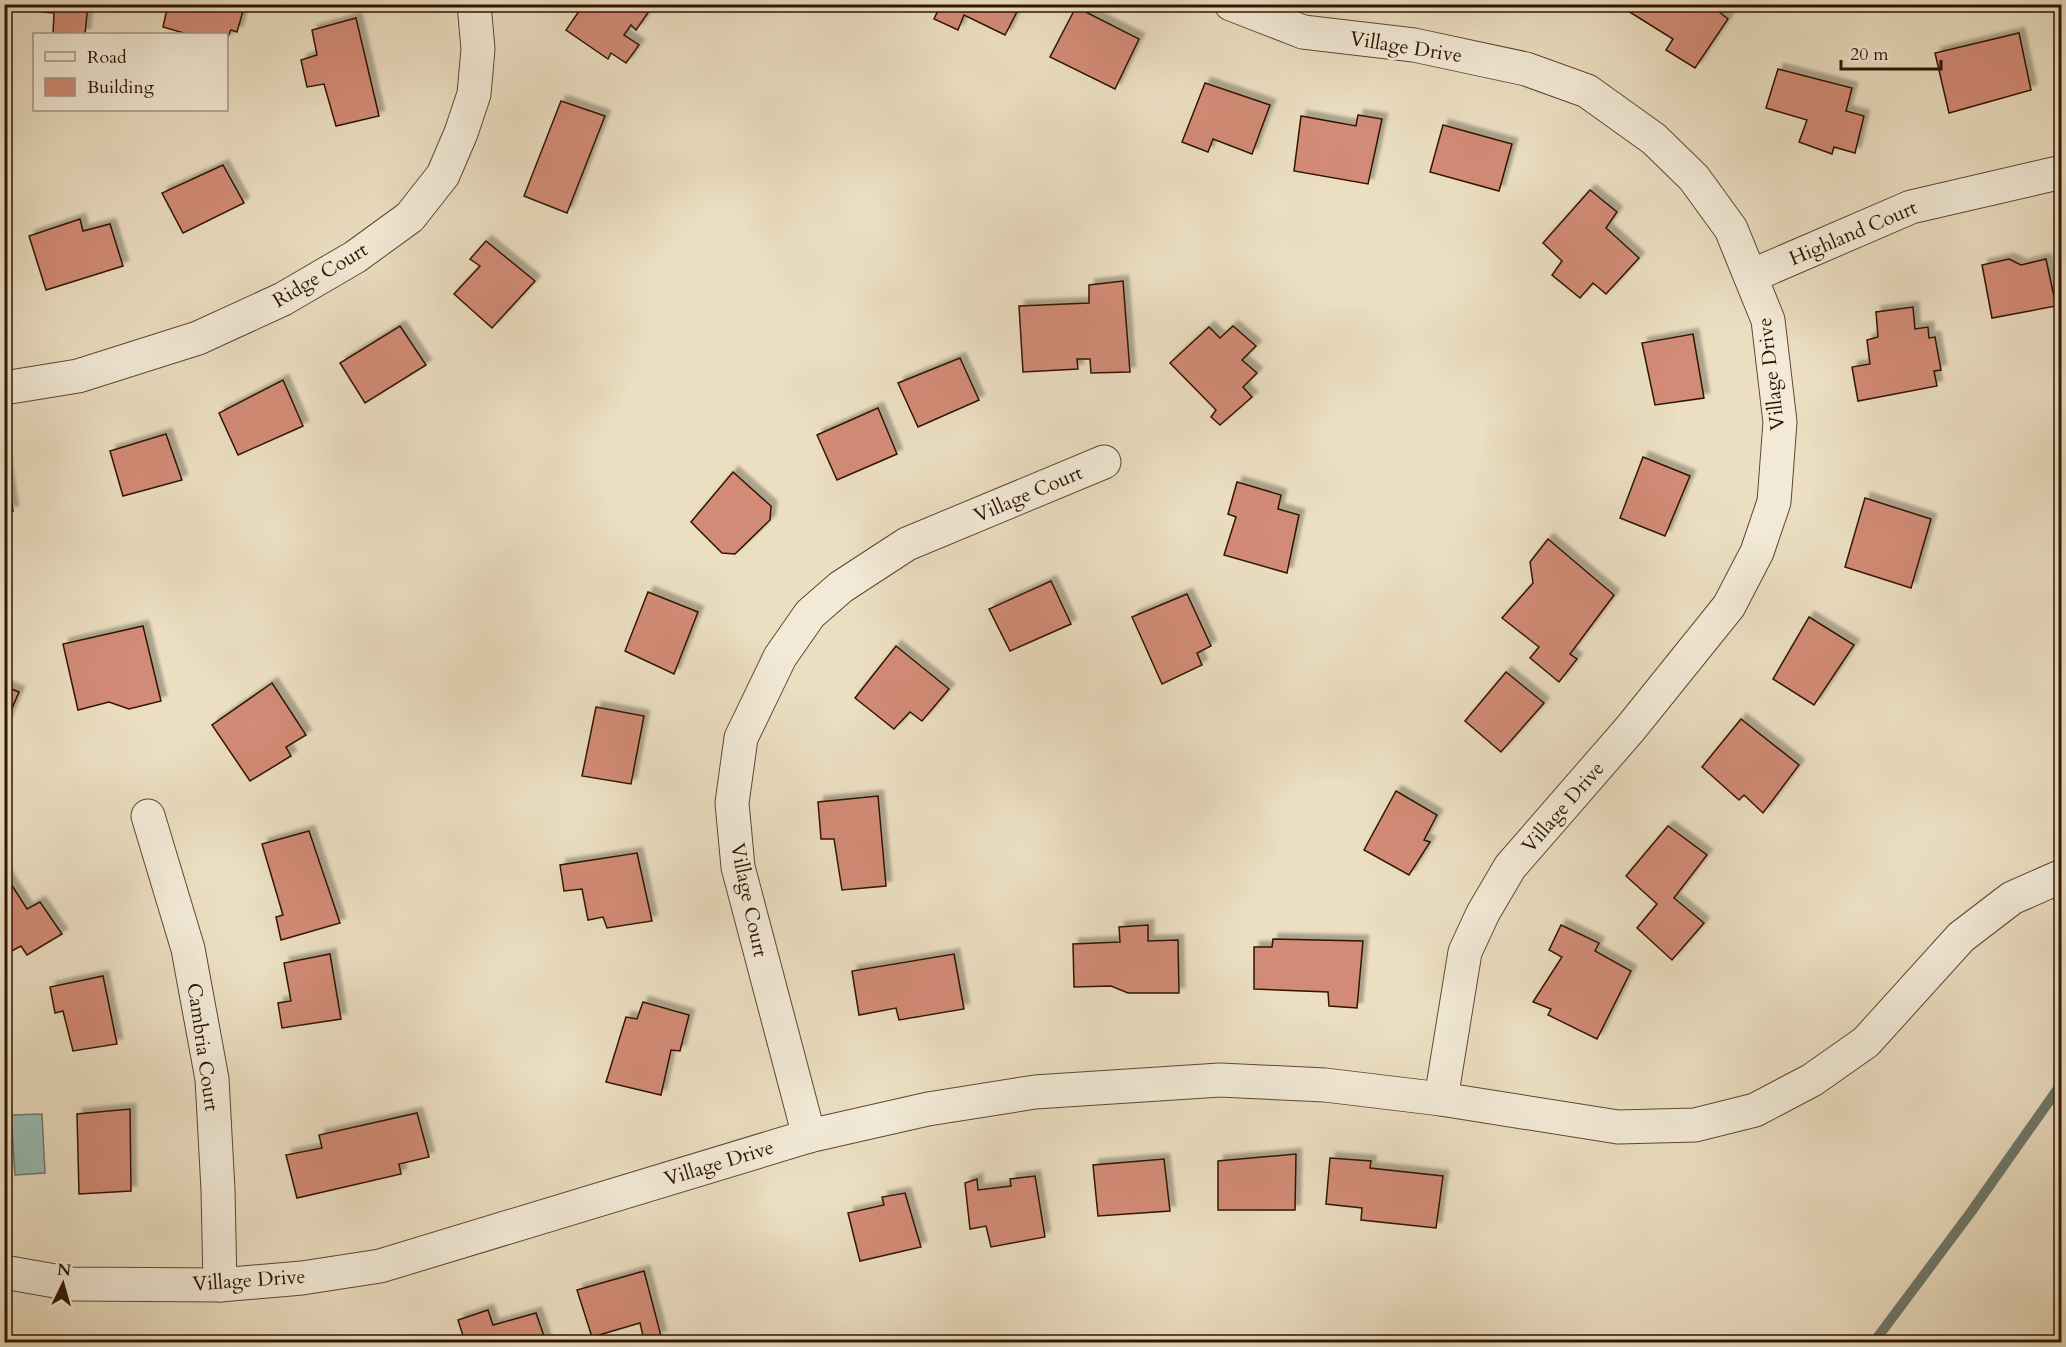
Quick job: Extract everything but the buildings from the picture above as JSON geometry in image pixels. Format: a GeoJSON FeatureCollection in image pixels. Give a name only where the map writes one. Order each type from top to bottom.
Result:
{"type":"FeatureCollection","features":[{"type":"Feature","properties":{"kind":"street","name":"Ridge Court"},"geometry":{"type":"LineString","coordinates":[[4,388],[78,376],[198,338],[283,299],[355,257],[410,217],[443,175],[474,94],[478,49],[474,4]]}},
{"type":"Feature","properties":{"kind":"street","name":"Village Drive"},"geometry":{"type":"LineString","coordinates":[[1231,4],[1303,32],[1425,48],[1526,69],[1587,91],[1654,139],[1694,178],[1731,229],[1768,320],[1780,422],[1774,502],[1757,552],[1729,606],[1630,729],[1510,867],[1483,913],[1465,952],[1441,1099]]}},
{"type":"Feature","properties":{"kind":"street","name":"Highland Court"},"geometry":{"type":"LineString","coordinates":[[1751,276],[1911,207],[2061,172]]}},
{"type":"Feature","properties":{"kind":"street","name":"Village Court"},"geometry":{"type":"LineString","coordinates":[[809,1136],[738,867],[732,803],[741,738],[780,657],[810,614],[841,587],[907,544],[1104,462]]}},
{"type":"Feature","properties":{"kind":"street","name":"Cambria Court"},"geometry":{"type":"LineString","coordinates":[[148,816],[188,949],[212,1079],[220,1285]]}},
{"type":"Feature","properties":{"kind":"street","name":"Village Drive"},"geometry":{"type":"LineString","coordinates":[[4,1272],[72,1284],[220,1285],[302,1278],[380,1266],[809,1136],[939,1107],[1035,1092],[1220,1080],[1326,1085],[1441,1099],[1618,1127],[1695,1125],[1755,1110],[1812,1080],[1866,1042],[1960,937],[2012,898],[2061,876]]}},
{"type":"Feature","properties":{"kind":"water"},"geometry":{"type":"Polygon","coordinates":[[[42,1114],[45,1173],[15,1175],[11,1115],[42,1114]]]}},
{"type":"Feature","properties":{"kind":"waterway"},"geometry":{"type":"LineString","coordinates":[[1874,1342],[1971,1212],[2062,1083]]}}]}
